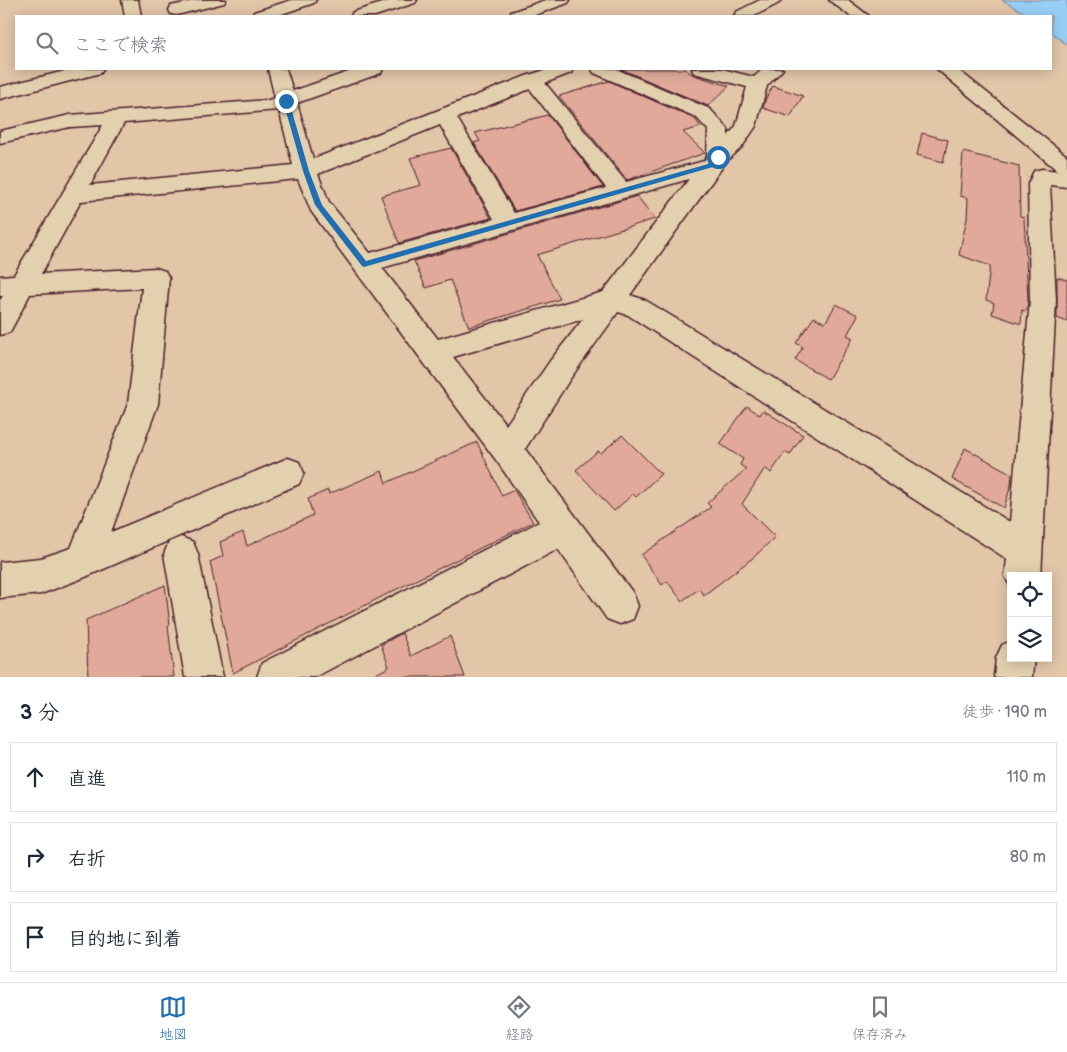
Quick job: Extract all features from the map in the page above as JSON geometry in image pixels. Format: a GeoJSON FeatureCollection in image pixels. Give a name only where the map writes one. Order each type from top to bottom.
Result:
{"type":"FeatureCollection","features":[{"type":"Feature","properties":{"kind":"street"},"geometry":{"type":"LineString","coordinates":[[130,0],[133,15]]}},
{"type":"Feature","properties":{"kind":"street"},"geometry":{"type":"LineString","coordinates":[[177,9],[218,0]]}},
{"type":"Feature","properties":{"kind":"street"},"geometry":{"type":"LineString","coordinates":[[264,15],[308,0]]}},
{"type":"Feature","properties":{"kind":"street"},"geometry":{"type":"LineString","coordinates":[[363,15],[409,0]]}},
{"type":"Feature","properties":{"kind":"street"},"geometry":{"type":"LineString","coordinates":[[519,0],[538,13]]}},
{"type":"Feature","properties":{"kind":"street"},"geometry":{"type":"LineString","coordinates":[[524,15],[538,13],[562,0]]}},
{"type":"Feature","properties":{"kind":"street"},"geometry":{"type":"LineString","coordinates":[[744,15],[773,0]]}},
{"type":"Feature","properties":{"kind":"street"},"geometry":{"type":"LineString","coordinates":[[838,0],[862,11]]}},
{"type":"Feature","properties":{"kind":"street"},"geometry":{"type":"LineString","coordinates":[[0,93],[90,70]]}},
{"type":"Feature","properties":{"kind":"street"},"geometry":{"type":"LineString","coordinates":[[277,70],[306,171],[319,205],[507,450],[620,606]]}},
{"type":"Feature","properties":{"kind":"street"},"geometry":{"type":"LineString","coordinates":[[0,137],[70,121],[271,106],[371,70]]}},
{"type":"Feature","properties":{"kind":"street"},"geometry":{"type":"LineString","coordinates":[[74,194],[306,171],[561,70]]}},
{"type":"Feature","properties":{"kind":"street"},"geometry":{"type":"LineString","coordinates":[[603,70],[703,113],[718,129],[714,162]]}},
{"type":"Feature","properties":{"kind":"street"},"geometry":{"type":"LineString","coordinates":[[705,70],[758,84]]}},
{"type":"Feature","properties":{"kind":"street"},"geometry":{"type":"LineString","coordinates":[[507,450],[560,370],[611,300],[714,162],[735,142],[746,126],[758,84],[773,70]]}},
{"type":"Feature","properties":{"kind":"street"},"geometry":{"type":"LineString","coordinates":[[935,70],[1016,140],[1038,166],[1059,174]]}},
{"type":"Feature","properties":{"kind":"street"},"geometry":{"type":"LineString","coordinates":[[947,70],[1059,174]]}},
{"type":"Feature","properties":{"kind":"street"},"geometry":{"type":"LineString","coordinates":[[533,80],[621,191]]}},
{"type":"Feature","properties":{"kind":"street"},"geometry":{"type":"LineString","coordinates":[[445,115],[508,223]]}},
{"type":"Feature","properties":{"kind":"street"},"geometry":{"type":"LineString","coordinates":[[0,324],[11,285],[74,194],[117,118]]}},
{"type":"Feature","properties":{"kind":"street"},"geometry":{"type":"LineString","coordinates":[[364,264],[621,191],[714,162]]}},
{"type":"Feature","properties":{"kind":"street"},"geometry":{"type":"LineString","coordinates":[[431,352],[611,300],[636,307],[1025,564],[1043,300],[1040,184],[1059,174]]}},
{"type":"Feature","properties":{"kind":"street"},"geometry":{"type":"LineString","coordinates":[[11,285],[156,278],[142,404],[83,561]]}},
{"type":"Feature","properties":{"kind":"street"},"geometry":{"type":"LineString","coordinates":[[0,580],[41,576],[83,561],[288,473]]}},
{"type":"Feature","properties":{"kind":"street"},"geometry":{"type":"LineString","coordinates":[[276,677],[563,528]]}},
{"type":"Feature","properties":{"kind":"street"},"geometry":{"type":"LineString","coordinates":[[180,554],[204,677]]}},
{"type":"Feature","properties":{"kind":"street"},"geometry":{"type":"LineString","coordinates":[[1012,677],[1014,662]]}},
{"type":"Feature","properties":{"kind":"water"},"geometry":{"type":"Polygon","coordinates":[[[1002,0],[1067,0],[1067,45],[1052,33],[1052,15],[1028,15],[1002,0]]]}},
{"type":"Feature","properties":{"kind":"building"},"geometry":{"type":"Polygon","coordinates":[[[623,70],[686,70],[694,75],[729,86],[708,106],[623,70]]]}},
{"type":"Feature","properties":{"kind":"building"},"geometry":{"type":"Polygon","coordinates":[[[609,81],[695,119],[701,127],[683,132],[705,153],[627,180],[559,96],[609,81]]]}},
{"type":"Feature","properties":{"kind":"building"},"geometry":{"type":"Polygon","coordinates":[[[773,86],[803,96],[790,117],[763,108],[773,86]]]}},
{"type":"Feature","properties":{"kind":"building"},"geometry":{"type":"Polygon","coordinates":[[[548,115],[603,187],[515,211],[474,143],[480,141],[475,133],[548,115]]]}},
{"type":"Feature","properties":{"kind":"building"},"geometry":{"type":"Polygon","coordinates":[[[922,133],[948,140],[943,162],[917,155],[922,133]]]}},
{"type":"Feature","properties":{"kind":"building"},"geometry":{"type":"Polygon","coordinates":[[[451,148],[491,218],[399,243],[381,196],[421,185],[410,158],[451,148]]]}},
{"type":"Feature","properties":{"kind":"building"},"geometry":{"type":"Polygon","coordinates":[[[963,152],[1019,166],[1020,216],[1024,217],[1028,300],[1026,311],[1022,310],[1021,324],[992,314],[994,303],[986,300],[990,266],[959,255],[967,218],[968,198],[960,196],[963,152]]]}},
{"type":"Feature","properties":{"kind":"building"},"geometry":{"type":"Polygon","coordinates":[[[637,196],[655,219],[537,255],[560,299],[469,327],[450,280],[426,288],[414,261],[637,196]]]}},
{"type":"Feature","properties":{"kind":"building"},"geometry":{"type":"Polygon","coordinates":[[[1057,277],[1067,280],[1067,322],[1057,318],[1057,277]]]}},
{"type":"Feature","properties":{"kind":"building"},"geometry":{"type":"Polygon","coordinates":[[[836,304],[858,315],[847,335],[853,338],[828,379],[795,360],[803,347],[796,343],[814,317],[825,323],[836,304]]]}},
{"type":"Feature","properties":{"kind":"building"},"geometry":{"type":"Polygon","coordinates":[[[747,406],[760,415],[763,410],[803,435],[790,455],[785,452],[771,473],[765,468],[742,504],[775,537],[754,557],[704,595],[699,589],[682,601],[667,581],[662,585],[641,555],[711,507],[707,503],[746,469],[740,465],[743,459],[720,444],[747,406]]]}},
{"type":"Feature","properties":{"kind":"building"},"geometry":{"type":"Polygon","coordinates":[[[622,435],[661,474],[636,497],[633,494],[614,511],[576,470],[598,451],[601,453],[622,435]]]}},
{"type":"Feature","properties":{"kind":"building"},"geometry":{"type":"Polygon","coordinates":[[[477,442],[502,496],[514,490],[533,522],[233,673],[210,562],[223,556],[220,542],[243,532],[247,546],[313,515],[308,499],[328,490],[329,494],[382,471],[386,483],[477,442]]]}},
{"type":"Feature","properties":{"kind":"building"},"geometry":{"type":"Polygon","coordinates":[[[965,448],[1012,474],[1011,485],[1004,508],[952,479],[965,448]]]}},
{"type":"Feature","properties":{"kind":"building"},"geometry":{"type":"Polygon","coordinates":[[[165,585],[174,677],[88,677],[86,620],[165,585]]]}},
{"type":"Feature","properties":{"kind":"building"},"geometry":{"type":"Polygon","coordinates":[[[402,633],[411,656],[450,636],[465,677],[370,677],[389,667],[381,645],[402,633]]]}},
{"type":"Feature","properties":{"kind":"route"},"geometry":{"type":"LineString","coordinates":[[286,101],[306,171],[319,205],[364,264],[710,166],[718,157]]}}]}
